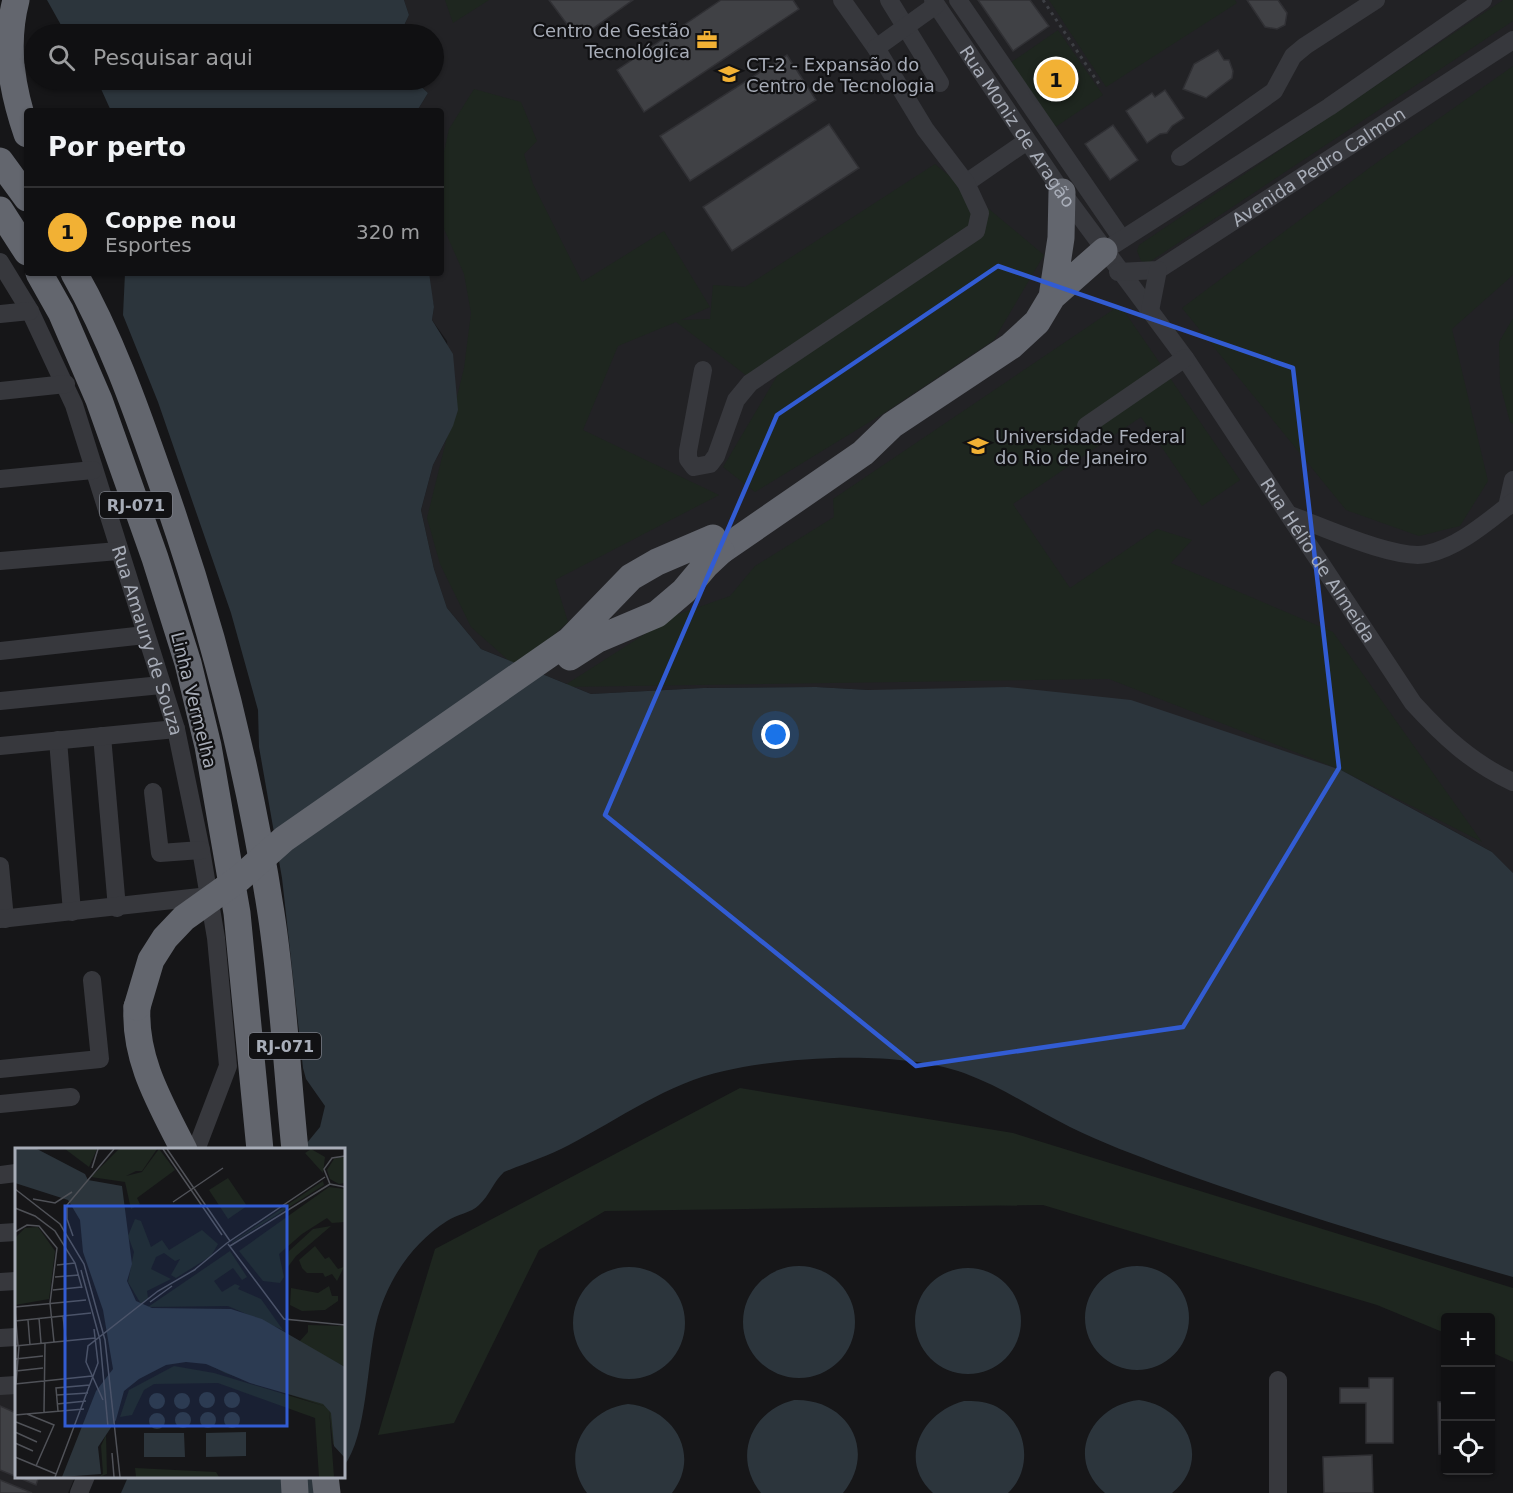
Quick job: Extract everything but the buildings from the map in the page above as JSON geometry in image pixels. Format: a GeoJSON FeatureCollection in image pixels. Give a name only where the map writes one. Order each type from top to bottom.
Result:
{"type":"FeatureCollection","features":[{"type":"Feature","properties":{"kind":"highway"},"geometry":{"type":"LineString","coordinates":[[16,0],[10,40],[14,88],[24,123]]}},
{"type":"Feature","properties":{"kind":"highway"},"geometry":{"type":"LineString","coordinates":[[0,161],[24,194]]}},
{"type":"Feature","properties":{"kind":"highway"},"geometry":{"type":"LineString","coordinates":[[1052,297],[1061,238],[1062,192]]}},
{"type":"Feature","properties":{"kind":"highway"},"geometry":{"type":"LineString","coordinates":[[0,210],[24,247]]}},
{"type":"Feature","properties":{"kind":"highway"},"geometry":{"type":"LineString","coordinates":[[184,1148],[143,1063],[137,1032],[137,1006],[151,960],[165,938],[184,918],[240,878],[284,838],[570,640],[632,577],[657,562],[713,538],[862,453],[892,425],[1011,346],[1032,327],[1052,297],[1115,254]]}},
{"type":"Feature","properties":{"kind":"highway","name":"Linha Vermelha"},"geometry":{"type":"LineString","coordinates":[[41,276],[62,312],[99,400],[155,558],[188,663],[208,746],[237,913],[260,1148]]}},
{"type":"Feature","properties":{"kind":"highway","name":"Linha Vermelha"},"geometry":{"type":"LineString","coordinates":[[76,276],[89,300],[130,393],[194,572],[240,742],[271,912],[295,1148]]}},
{"type":"Feature","properties":{"kind":"highway"},"geometry":{"type":"LineString","coordinates":[[91,276],[98,290],[130,393]]}},
{"type":"Feature","properties":{"kind":"highway"},"geometry":{"type":"LineString","coordinates":[[240,878],[292,850],[588,645],[657,615],[684,591],[712,559],[781,500]]}},
{"type":"Feature","properties":{"kind":"highway"},"geometry":{"type":"LineString","coordinates":[[294,1478],[296,1493]]}},
{"type":"Feature","properties":{"kind":"highway"},"geometry":{"type":"LineString","coordinates":[[325,1478],[327,1493]]}},
{"type":"Feature","properties":{"kind":"street"},"geometry":{"type":"LineString","coordinates":[[703,370],[688,451],[688,459],[694,467],[710,464],[716,456],[736,400],[750,383],[976,231],[980,213],[966,183],[925,129],[876,48],[842,0]]}},
{"type":"Feature","properties":{"kind":"street"},"geometry":{"type":"LineString","coordinates":[[889,0],[940,83]]}},
{"type":"Feature","properties":{"kind":"street","name":"Rua Moniz de Aragão"},"geometry":{"type":"LineString","coordinates":[[958,0],[1115,254]]}},
{"type":"Feature","properties":{"kind":"street"},"geometry":{"type":"LineString","coordinates":[[1180,157],[1274,91],[1293,56],[1305,46],[1376,0]]}},
{"type":"Feature","properties":{"kind":"street"},"geometry":{"type":"LineString","coordinates":[[1115,254],[1483,0]]}},
{"type":"Feature","properties":{"kind":"street"},"geometry":{"type":"LineString","coordinates":[[876,48],[934,2]]}},
{"type":"Feature","properties":{"kind":"street","name":"Rua Moniz de Aragão"},"geometry":{"type":"LineString","coordinates":[[934,2],[1062,192],[1115,254]]}},
{"type":"Feature","properties":{"kind":"street","name":"Avenida Pedro Calmon"},"geometry":{"type":"LineString","coordinates":[[1158,270],[1513,40]]}},
{"type":"Feature","properties":{"kind":"street"},"geometry":{"type":"LineString","coordinates":[[966,183],[1027,141]]}},
{"type":"Feature","properties":{"kind":"street"},"geometry":{"type":"LineString","coordinates":[[1115,254],[1158,270],[1150,311]]}},
{"type":"Feature","properties":{"kind":"street","name":"Rua Hélio de Almeida"},"geometry":{"type":"LineString","coordinates":[[1115,254],[1150,311],[1185,358],[1413,703],[1461,752],[1486,770],[1513,782]]}},
{"type":"Feature","properties":{"kind":"street","name":"Rua Amaury de Souza"},"geometry":{"type":"LineString","coordinates":[[0,262],[30,311],[66,384],[176,729],[201,849],[216,938],[228,1066],[196,1148]]}},
{"type":"Feature","properties":{"kind":"street"},"geometry":{"type":"LineString","coordinates":[[0,314],[30,311]]}},
{"type":"Feature","properties":{"kind":"street"},"geometry":{"type":"LineString","coordinates":[[1086,426],[1185,358]]}},
{"type":"Feature","properties":{"kind":"street"},"geometry":{"type":"LineString","coordinates":[[0,391],[66,384]]}},
{"type":"Feature","properties":{"kind":"street"},"geometry":{"type":"LineString","coordinates":[[0,479],[93,470]]}},
{"type":"Feature","properties":{"kind":"street"},"geometry":{"type":"LineString","coordinates":[[1290,515],[1372,545],[1419,556],[1440,551],[1458,541],[1510,504],[1513,480]]}},
{"type":"Feature","properties":{"kind":"street"},"geometry":{"type":"LineString","coordinates":[[0,561],[118,551]]}},
{"type":"Feature","properties":{"kind":"street"},"geometry":{"type":"LineString","coordinates":[[0,651],[145,635]]}},
{"type":"Feature","properties":{"kind":"street"},"geometry":{"type":"LineString","coordinates":[[0,701],[161,685]]}},
{"type":"Feature","properties":{"kind":"street"},"geometry":{"type":"LineString","coordinates":[[0,746],[176,729]]}},
{"type":"Feature","properties":{"kind":"street"},"geometry":{"type":"LineString","coordinates":[[102,736],[117,908]]}},
{"type":"Feature","properties":{"kind":"street"},"geometry":{"type":"LineString","coordinates":[[58,740],[72,912]]}},
{"type":"Feature","properties":{"kind":"street"},"geometry":{"type":"LineString","coordinates":[[153,792],[160,853],[201,849]]}},
{"type":"Feature","properties":{"kind":"street"},"geometry":{"type":"LineString","coordinates":[[0,866],[3,919],[208,896]]}},
{"type":"Feature","properties":{"kind":"street"},"geometry":{"type":"LineString","coordinates":[[0,1069],[100,1059],[92,980]]}},
{"type":"Feature","properties":{"kind":"street"},"geometry":{"type":"LineString","coordinates":[[0,1104],[71,1097]]}},
{"type":"Feature","properties":{"kind":"street"},"geometry":{"type":"LineString","coordinates":[[0,1175],[15,1173]]}},
{"type":"Feature","properties":{"kind":"street"},"geometry":{"type":"LineString","coordinates":[[0,1233],[15,1232]]}},
{"type":"Feature","properties":{"kind":"street"},"geometry":{"type":"LineString","coordinates":[[0,1282],[15,1281]]}},
{"type":"Feature","properties":{"kind":"street"},"geometry":{"type":"LineString","coordinates":[[0,1338],[15,1337]]}},
{"type":"Feature","properties":{"kind":"street"},"geometry":{"type":"LineString","coordinates":[[1278,1380],[1278,1493]]}},
{"type":"Feature","properties":{"kind":"street"},"geometry":{"type":"LineString","coordinates":[[0,1386],[15,1385]]}},
{"type":"Feature","properties":{"kind":"street"},"geometry":{"type":"LineString","coordinates":[[79,1493],[85,1478]]}},
{"type":"Feature","properties":{"kind":"path"},"geometry":{"type":"LineString","coordinates":[[1043,0],[1101,87]]}},
{"type":"Feature","properties":{"kind":"highlighted area"},"geometry":{"type":"Polygon","coordinates":[[[998,266],[1293,368],[1339,768],[1183,1027],[916,1066],[605,815],[777,415],[998,266]]]}},
{"type":"Feature","properties":{"kind":"shaded area"},"geometry":{"type":"Polygon","coordinates":[[[47,0],[404,0],[409,15],[405,24],[60,24],[47,0]]]}},
{"type":"Feature","properties":{"kind":"shaded area","name":"Universidade Federal do Rio de Janeiro"},"geometry":{"type":"Polygon","coordinates":[[[404,0],[1513,0],[1513,873],[1492,852],[1341,770],[869,690],[816,687],[703,688],[591,694],[481,649],[447,608],[434,569],[421,510],[433,465],[453,426],[447,341],[432,320],[434,307],[429,281],[429,276],[444,276],[444,108],[419,108],[428,93],[425,90],[444,90],[444,24],[405,24],[409,15],[404,0]]]}},
{"type":"Feature","properties":{"kind":"shaded area"},"geometry":{"type":"Polygon","coordinates":[[[445,0],[489,0],[453,23],[445,0]]]}},
{"type":"Feature","properties":{"kind":"shaded area"},"geometry":{"type":"Polygon","coordinates":[[[1049,0],[1235,0],[1237,3],[1106,87],[1049,0]]]}},
{"type":"Feature","properties":{"kind":"shaded area"},"geometry":{"type":"Polygon","coordinates":[[[1503,0],[1513,0],[1513,21],[1148,263],[1141,261],[1137,251],[1139,245],[1503,0]]]}},
{"type":"Feature","properties":{"kind":"shaded area"},"geometry":{"type":"Polygon","coordinates":[[[1058,30],[1103,95],[1054,128],[1010,63],[1058,30]]]}},
{"type":"Feature","properties":{"kind":"shaded area"},"geometry":{"type":"Polygon","coordinates":[[[1513,66],[1513,275],[1452,329],[1488,481],[1460,526],[1419,536],[1346,510],[1182,308],[1372,166],[1513,66]]]}},
{"type":"Feature","properties":{"kind":"shaded area"},"geometry":{"type":"Polygon","coordinates":[[[474,89],[521,102],[537,141],[524,154],[533,184],[582,282],[664,231],[710,307],[681,320],[710,319],[713,285],[745,287],[935,164],[1044,255],[994,340],[881,415],[755,492],[723,467],[787,359],[747,376],[676,322],[618,346],[583,430],[719,495],[555,580],[568,622],[517,668],[471,627],[440,564],[427,518],[464,368],[471,313],[464,274],[444,229],[444,152],[449,129],[474,89]]]}},
{"type":"Feature","properties":{"kind":"shaded area"},"geometry":{"type":"Polygon","coordinates":[[[102,90],[425,90],[428,93],[419,108],[110,108],[102,90]]]}},
{"type":"Feature","properties":{"kind":"shaded area"},"geometry":{"type":"Polygon","coordinates":[[[125,276],[429,276],[434,307],[432,320],[453,354],[458,410],[453,426],[433,465],[421,510],[434,569],[447,608],[481,649],[591,694],[703,688],[816,687],[869,690],[1008,687],[1131,700],[1341,770],[1492,852],[1513,873],[1513,1277],[1340,1226],[1169,1168],[1082,1133],[1005,1091],[964,1073],[938,1066],[877,1058],[812,1059],[751,1066],[724,1071],[683,1084],[561,1149],[504,1172],[479,1205],[447,1221],[422,1241],[393,1279],[380,1308],[362,1418],[352,1453],[345,1464],[345,1148],[303,1148],[320,1127],[325,1106],[306,1079],[303,1068],[282,878],[259,747],[258,710],[231,613],[158,402],[123,315],[125,276]]]}},
{"type":"Feature","properties":{"kind":"shaded area"},"geometry":{"type":"Polygon","coordinates":[[[1120,305],[1240,480],[1202,506],[1141,417],[1013,504],[1070,588],[1157,529],[1192,540],[1171,563],[1333,632],[1482,842],[1341,770],[1109,679],[562,687],[673,616],[730,596],[755,566],[834,517],[833,499],[1120,305]]]}},
{"type":"Feature","properties":{"kind":"shaded area"},"geometry":{"type":"Polygon","coordinates":[[[1513,318],[1513,424],[1510,422],[1500,384],[1499,342],[1513,318]]]}},
{"type":"Feature","properties":{"kind":"shaded area"},"geometry":{"type":"Polygon","coordinates":[[[740,1088],[1013,1133],[1513,1288],[1513,1362],[1495,1354],[1495,1313],[1441,1313],[1441,1331],[1377,1305],[1043,1205],[605,1211],[539,1250],[454,1423],[378,1435],[435,1249],[740,1088]]]}},
{"type":"Feature","properties":{"kind":"shaded area"},"geometry":{"type":"Polygon","coordinates":[[[799,1266],[821,1270],[839,1282],[851,1300],[855,1322],[851,1344],[839,1362],[821,1374],[799,1378],[777,1374],[759,1362],[747,1344],[743,1322],[747,1300],[759,1282],[777,1270],[799,1266]]]}},
{"type":"Feature","properties":{"kind":"shaded area"},"geometry":{"type":"Polygon","coordinates":[[[1137,1266],[1157,1270],[1174,1281],[1185,1298],[1189,1318],[1185,1338],[1174,1355],[1157,1366],[1137,1370],[1117,1366],[1100,1355],[1089,1338],[1085,1318],[1089,1298],[1100,1281],[1117,1270],[1137,1266]]]}},
{"type":"Feature","properties":{"kind":"shaded area"},"geometry":{"type":"Polygon","coordinates":[[[629,1267],[650,1271],[669,1283],[681,1302],[685,1323],[681,1344],[669,1363],[650,1375],[629,1379],[608,1375],[589,1363],[577,1344],[573,1323],[577,1302],[589,1283],[608,1271],[629,1267]]]}},
{"type":"Feature","properties":{"kind":"shaded area"},"geometry":{"type":"Polygon","coordinates":[[[968,1268],[988,1272],[1005,1284],[1017,1301],[1021,1321],[1017,1341],[1005,1358],[988,1370],[968,1374],[948,1370],[931,1358],[919,1341],[915,1321],[919,1301],[931,1284],[948,1272],[968,1268]]]}},
{"type":"Feature","properties":{"kind":"shaded area"},"geometry":{"type":"Polygon","coordinates":[[[15,1392],[15,1478],[75,1478],[68,1493],[0,1493],[0,1394],[15,1392]]]}},
{"type":"Feature","properties":{"kind":"shaded area"},"geometry":{"type":"Polygon","coordinates":[[[794,1400],[813,1402],[829,1408],[842,1417],[852,1430],[857,1444],[858,1460],[853,1477],[843,1493],[761,1493],[752,1479],[747,1451],[750,1437],[767,1414],[794,1400]]]}},
{"type":"Feature","properties":{"kind":"shaded area"},"geometry":{"type":"Polygon","coordinates":[[[1139,1400],[1156,1404],[1170,1412],[1181,1423],[1192,1451],[1191,1465],[1184,1480],[1172,1493],[1105,1493],[1093,1479],[1086,1464],[1085,1450],[1089,1435],[1096,1422],[1108,1412],[1122,1404],[1139,1400]]]}},
{"type":"Feature","properties":{"kind":"shaded area"},"geometry":{"type":"Polygon","coordinates":[[[964,1401],[993,1405],[1005,1412],[1020,1433],[1024,1458],[1022,1471],[1017,1483],[1008,1493],[933,1493],[922,1480],[917,1466],[916,1452],[919,1439],[926,1426],[936,1415],[964,1401]]]}},
{"type":"Feature","properties":{"kind":"shaded area"},"geometry":{"type":"Polygon","coordinates":[[[628,1404],[644,1407],[658,1414],[678,1435],[683,1449],[684,1463],[681,1478],[672,1493],[587,1493],[579,1479],[575,1464],[580,1436],[599,1415],[612,1408],[628,1404]]]}},
{"type":"Feature","properties":{"kind":"shaded area"},"geometry":{"type":"Polygon","coordinates":[[[128,1478],[334,1478],[323,1493],[121,1493],[128,1478]]]}},
{"type":"Feature","properties":{"kind":"place","name":"Centro de Gestão Tecnológica"},"geometry":{"type":"Point","coordinates":[707,40]}},
{"type":"Feature","properties":{"kind":"place","name":"CT-2 - Expansão do Centro de Tecnologia"},"geometry":{"type":"Point","coordinates":[729,74]}},
{"type":"Feature","properties":{"kind":"place","name":"Coppe nou"},"geometry":{"type":"Point","coordinates":[1056,79]}},
{"type":"Feature","properties":{"kind":"place","name":"Universidade Federal do Rio de Janeiro"},"geometry":{"type":"Point","coordinates":[978,446]}}]}
